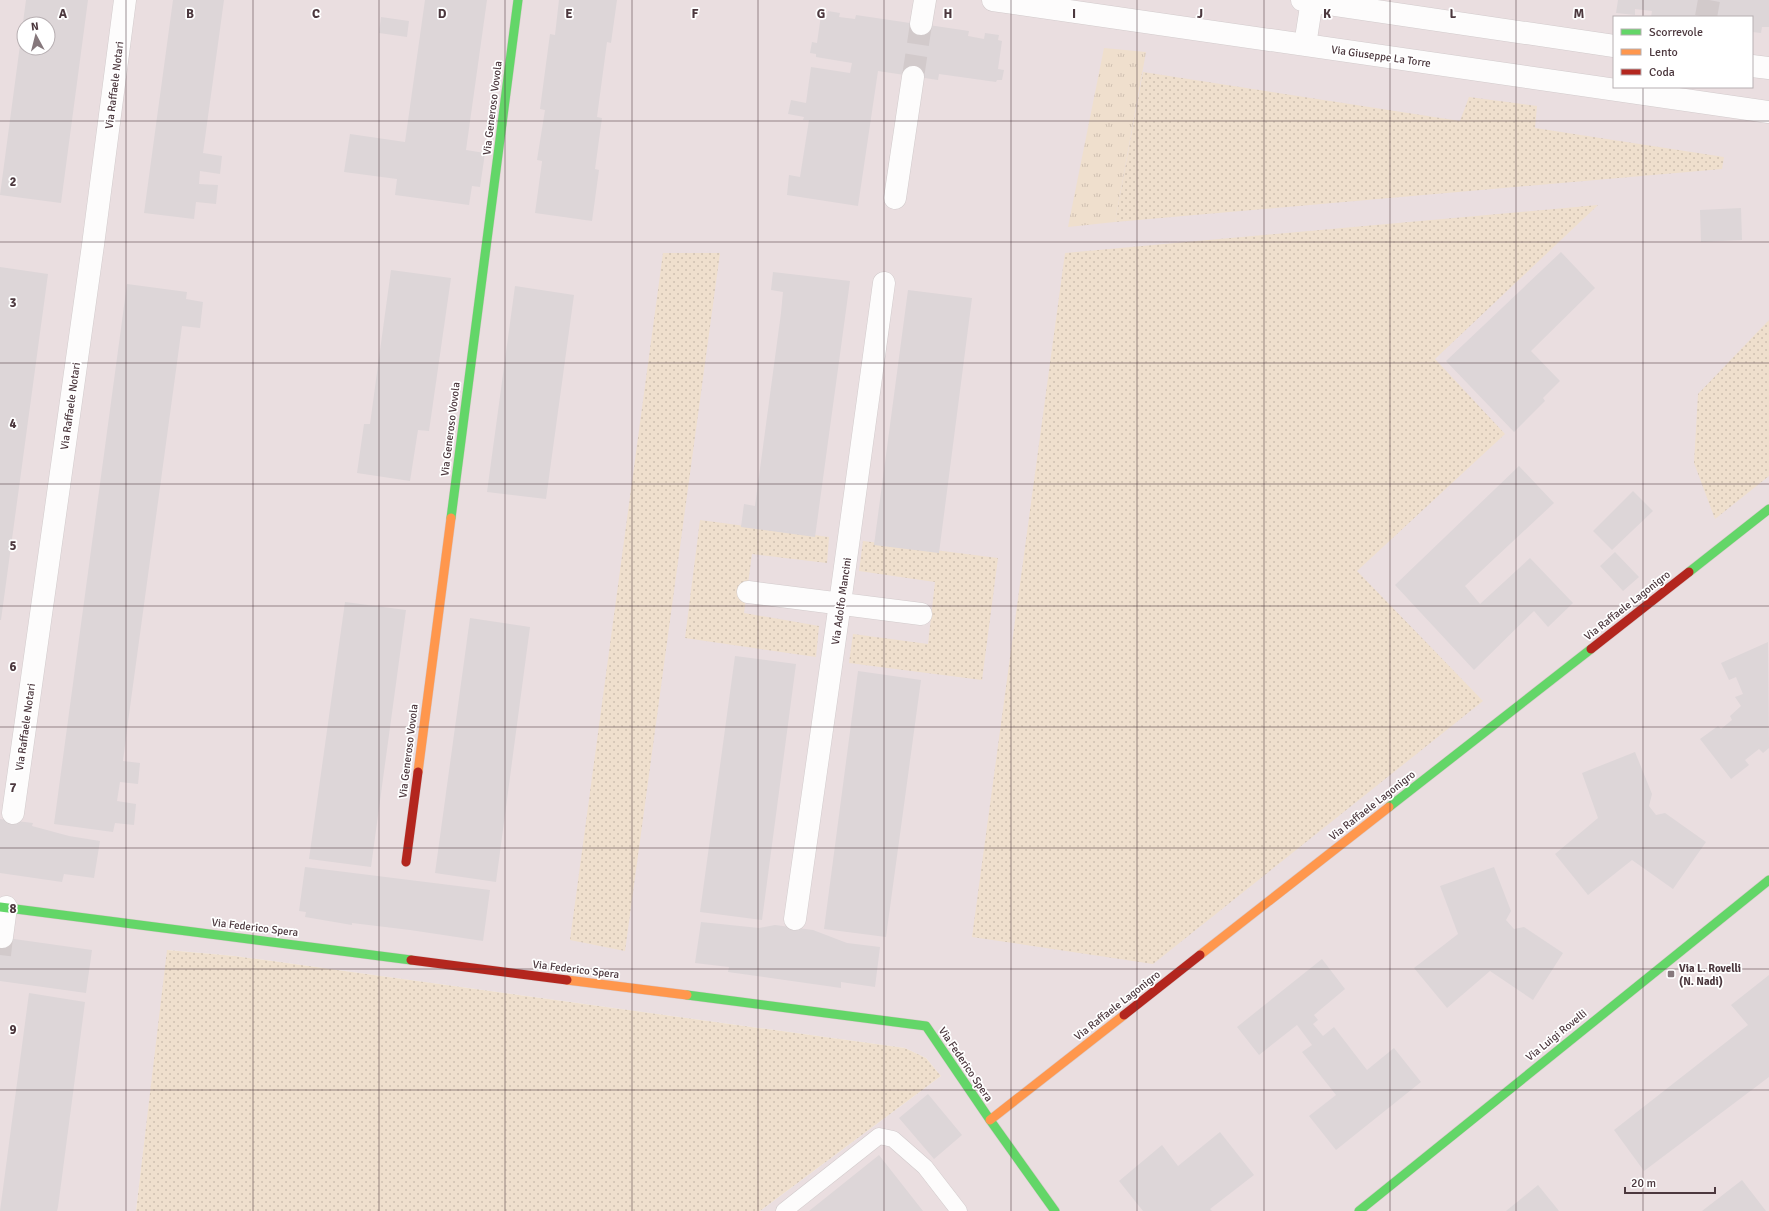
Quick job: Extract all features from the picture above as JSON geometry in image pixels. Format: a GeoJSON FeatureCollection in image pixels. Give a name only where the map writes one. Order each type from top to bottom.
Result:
{"type":"FeatureCollection","features":[{"type":"Feature","properties":{"kind":"street","name":"Via Raffaele Notari"},"geometry":{"type":"LineString","coordinates":[[13,813],[94,237],[125,0]]}},
{"type":"Feature","properties":{"kind":"street","name":"Via Generoso Vovola"},"geometry":{"type":"LineString","coordinates":[[406,862],[518,0]]}},
{"type":"Feature","properties":{"kind":"street"},"geometry":{"type":"LineString","coordinates":[[921,24],[925,0]]}},
{"type":"Feature","properties":{"kind":"street","name":"Via Giuseppe La Torre"},"geometry":{"type":"LineString","coordinates":[[993,0],[1305,45],[1613,84]]}},
{"type":"Feature","properties":{"kind":"street"},"geometry":{"type":"LineString","coordinates":[[1305,45],[1309,0],[1613,46]]}},
{"type":"Feature","properties":{"kind":"street"},"geometry":{"type":"LineString","coordinates":[[1753,66],[1769,68]]}},
{"type":"Feature","properties":{"kind":"street"},"geometry":{"type":"LineString","coordinates":[[895,198],[913,77]]}},
{"type":"Feature","properties":{"kind":"street","name":"Via Giuseppe La Torre"},"geometry":{"type":"LineString","coordinates":[[1646,88],[1694,94],[1769,112]]}},
{"type":"Feature","properties":{"kind":"street","name":"Via Adolfo Mancini"},"geometry":{"type":"LineString","coordinates":[[795,919],[884,283]]}},
{"type":"Feature","properties":{"kind":"street","name":"Via Raffaele Lagonigro"},"geometry":{"type":"LineString","coordinates":[[990,1120],[1769,509]]}},
{"type":"Feature","properties":{"kind":"street"},"geometry":{"type":"LineString","coordinates":[[748,592],[921,614]]}},
{"type":"Feature","properties":{"kind":"street","name":"Via Luigi Rovelli"},"geometry":{"type":"LineString","coordinates":[[1359,1211],[1769,880]]}},
{"type":"Feature","properties":{"kind":"street"},"geometry":{"type":"LineString","coordinates":[[2,937],[3,907]]}},
{"type":"Feature","properties":{"kind":"street","name":"Via Federico Spera"},"geometry":{"type":"LineString","coordinates":[[3,907],[926,1026],[990,1120],[1055,1211]]}},
{"type":"Feature","properties":{"kind":"lane"},"geometry":{"type":"LineString","coordinates":[[784,1211],[879,1136],[893,1139],[925,1167],[959,1211]]}},
{"type":"Feature","properties":{"kind":"shaded area"},"geometry":{"type":"Polygon","coordinates":[[[0,0],[1769,0],[1769,1211],[760,1211],[941,1076],[926,1058],[905,1048],[235,956],[168,950],[136,1211],[0,1211],[0,0]]]}},
{"type":"Feature","properties":{"kind":"green space"},"geometry":{"type":"Polygon","coordinates":[[[1104,48],[1146,52],[1115,222],[1068,227],[1104,48]]]}},
{"type":"Feature","properties":{"kind":"green space"},"geometry":{"type":"Polygon","coordinates":[[[1143,72],[1460,121],[1469,97],[1537,106],[1535,128],[1724,157],[1722,169],[1115,222],[1143,72]]]}},
{"type":"Feature","properties":{"kind":"green space"},"geometry":{"type":"Polygon","coordinates":[[[1598,205],[1435,359],[1505,434],[1357,571],[1483,701],[1153,964],[972,937],[1065,253],[1598,205]]]}},
{"type":"Feature","properties":{"kind":"green space"},"geometry":{"type":"Polygon","coordinates":[[[663,253],[720,253],[625,951],[570,940],[663,253]]]}},
{"type":"Feature","properties":{"kind":"green space"},"geometry":{"type":"Polygon","coordinates":[[[1769,320],[1769,476],[1715,519],[1694,463],[1698,394],[1769,320]]]}},
{"type":"Feature","properties":{"kind":"green space"},"geometry":{"type":"Polygon","coordinates":[[[700,520],[829,537],[827,563],[752,554],[744,613],[819,626],[816,657],[685,638],[700,520]]]}},
{"type":"Feature","properties":{"kind":"green space"},"geometry":{"type":"Polygon","coordinates":[[[863,541],[998,558],[982,680],[849,663],[853,634],[928,644],[935,582],[859,571],[863,541]]]}},
{"type":"Feature","properties":{"kind":"green space"},"geometry":{"type":"Polygon","coordinates":[[[167,950],[235,956],[905,1048],[926,1058],[941,1076],[760,1211],[136,1211],[167,950]]]}},
{"type":"Feature","properties":{"kind":"building"},"geometry":{"type":"Polygon","coordinates":[[[26,0],[88,0],[61,203],[0,195],[19,56],[56,56],[56,16],[24,16],[26,0]]]}},
{"type":"Feature","properties":{"kind":"building"},"geometry":{"type":"Polygon","coordinates":[[[173,0],[224,0],[203,153],[222,156],[220,174],[200,171],[199,184],[218,185],[216,204],[196,202],[194,219],[144,213],[173,0]]]}},
{"type":"Feature","properties":{"kind":"building"},"geometry":{"type":"Polygon","coordinates":[[[425,0],[487,0],[466,150],[485,153],[480,187],[472,186],[469,205],[395,195],[397,179],[344,172],[350,134],[405,142],[425,0]]]}},
{"type":"Feature","properties":{"kind":"building"},"geometry":{"type":"Polygon","coordinates":[[[559,0],[617,0],[611,43],[607,42],[597,117],[602,118],[595,169],[599,170],[592,221],[535,213],[542,162],[537,160],[545,110],[540,109],[550,34],[555,35],[559,0]]]}},
{"type":"Feature","properties":{"kind":"building"},"geometry":{"type":"Polygon","coordinates":[[[1618,0],[1769,0],[1769,27],[1762,27],[1761,33],[1753,32],[1753,16],[1651,16],[1652,11],[1635,9],[1635,15],[1616,13],[1618,0]]]}},
{"type":"Feature","properties":{"kind":"building"},"geometry":{"type":"Polygon","coordinates":[[[828,11],[840,13],[839,17],[855,19],[856,15],[910,23],[910,28],[914,29],[915,23],[969,31],[968,36],[984,39],[985,33],[999,35],[998,40],[1002,41],[998,69],[1004,70],[1002,80],[997,80],[996,82],[939,74],[938,80],[878,71],[858,206],[787,195],[789,175],[800,177],[809,120],[803,120],[804,117],[788,114],[791,100],[806,103],[811,67],[850,73],[852,63],[816,57],[816,54],[810,53],[812,42],[817,43],[821,15],[827,16],[828,11]]]}},
{"type":"Feature","properties":{"kind":"building"},"geometry":{"type":"Polygon","coordinates":[[[381,17],[409,21],[407,37],[379,33],[381,17]]]}},
{"type":"Feature","properties":{"kind":"building"},"geometry":{"type":"Polygon","coordinates":[[[1741,208],[1742,240],[1701,242],[1700,210],[1741,208]]]}},
{"type":"Feature","properties":{"kind":"building"},"geometry":{"type":"Polygon","coordinates":[[[1561,252],[1595,288],[1531,351],[1560,381],[1543,398],[1545,401],[1514,432],[1446,361],[1561,252]]]}},
{"type":"Feature","properties":{"kind":"building"},"geometry":{"type":"Polygon","coordinates":[[[0,267],[48,274],[1,620],[0,620],[0,267]]]}},
{"type":"Feature","properties":{"kind":"building"},"geometry":{"type":"Polygon","coordinates":[[[391,270],[451,278],[429,431],[418,430],[410,481],[357,473],[364,424],[370,424],[391,270]]]}},
{"type":"Feature","properties":{"kind":"building"},"geometry":{"type":"Polygon","coordinates":[[[773,272],[850,281],[815,537],[741,527],[744,504],[755,506],[781,313],[783,292],[771,290],[773,272]]]}},
{"type":"Feature","properties":{"kind":"building"},"geometry":{"type":"Polygon","coordinates":[[[127,284],[187,292],[186,299],[203,302],[200,328],[182,326],[128,722],[123,761],[140,763],[138,784],[120,782],[117,801],[136,804],[134,825],[115,823],[113,832],[54,824],[127,284]]]}},
{"type":"Feature","properties":{"kind":"building"},"geometry":{"type":"Polygon","coordinates":[[[515,286],[574,295],[546,499],[487,492],[515,286]]]}},
{"type":"Feature","properties":{"kind":"building"},"geometry":{"type":"Polygon","coordinates":[[[908,290],[972,298],[939,553],[874,545],[908,290]]]}},
{"type":"Feature","properties":{"kind":"building"},"geometry":{"type":"Polygon","coordinates":[[[1519,466],[1554,503],[1465,586],[1480,604],[1530,558],[1573,603],[1548,627],[1534,611],[1474,670],[1395,585],[1519,466]]]}},
{"type":"Feature","properties":{"kind":"building"},"geometry":{"type":"Polygon","coordinates":[[[1633,491],[1653,511],[1612,550],[1593,531],[1633,491]]]}},
{"type":"Feature","properties":{"kind":"building"},"geometry":{"type":"Polygon","coordinates":[[[1615,552],[1639,577],[1623,591],[1600,566],[1615,552]]]}},
{"type":"Feature","properties":{"kind":"building"},"geometry":{"type":"Polygon","coordinates":[[[345,602],[406,610],[371,867],[309,859],[345,602]]]}},
{"type":"Feature","properties":{"kind":"building"},"geometry":{"type":"Polygon","coordinates":[[[470,618],[530,627],[496,882],[435,873],[470,618]]]}},
{"type":"Feature","properties":{"kind":"building"},"geometry":{"type":"Polygon","coordinates":[[[1768,642],[1769,748],[1763,753],[1759,749],[1745,760],[1749,765],[1731,779],[1700,739],[1718,726],[1721,729],[1732,720],[1730,716],[1741,706],[1735,697],[1743,694],[1736,677],[1729,680],[1721,663],[1768,642]]]}},
{"type":"Feature","properties":{"kind":"building"},"geometry":{"type":"Polygon","coordinates":[[[735,656],[796,664],[762,920],[700,912],[735,656]]]}},
{"type":"Feature","properties":{"kind":"building"},"geometry":{"type":"Polygon","coordinates":[[[858,671],[921,680],[886,937],[824,929],[858,671]]]}},
{"type":"Feature","properties":{"kind":"building"},"geometry":{"type":"Polygon","coordinates":[[[1635,752],[1652,794],[1649,806],[1656,815],[1665,813],[1706,842],[1673,889],[1632,860],[1588,895],[1555,854],[1598,818],[1582,773],[1635,752]]]}},
{"type":"Feature","properties":{"kind":"building"},"geometry":{"type":"Polygon","coordinates":[[[0,819],[33,823],[32,826],[69,836],[100,841],[94,878],[64,874],[62,882],[0,873],[0,819]]]}},
{"type":"Feature","properties":{"kind":"building"},"geometry":{"type":"Polygon","coordinates":[[[305,867],[490,890],[483,941],[410,930],[352,923],[352,925],[305,917],[306,912],[299,911],[305,867]]]}},
{"type":"Feature","properties":{"kind":"building"},"geometry":{"type":"Polygon","coordinates":[[[1494,867],[1511,911],[1506,920],[1514,929],[1524,927],[1563,953],[1533,1000],[1490,971],[1447,1008],[1414,968],[1458,934],[1440,886],[1494,867]]]}},
{"type":"Feature","properties":{"kind":"building"},"geometry":{"type":"Polygon","coordinates":[[[701,922],[759,928],[775,925],[813,930],[847,943],[880,947],[875,987],[841,982],[841,988],[728,972],[729,967],[695,963],[701,922]]]}},
{"type":"Feature","properties":{"kind":"building"},"geometry":{"type":"Polygon","coordinates":[[[0,937],[92,950],[86,993],[0,981],[0,937]]]}},
{"type":"Feature","properties":{"kind":"building"},"geometry":{"type":"Polygon","coordinates":[[[1322,959],[1345,989],[1314,1015],[1318,1020],[1313,1024],[1323,1036],[1334,1027],[1367,1070],[1394,1048],[1421,1082],[1336,1150],[1309,1116],[1336,1095],[1302,1052],[1312,1045],[1297,1025],[1259,1055],[1237,1027],[1322,959]]]}},
{"type":"Feature","properties":{"kind":"building"},"geometry":{"type":"Polygon","coordinates":[[[1769,975],[1769,1077],[1644,1171],[1614,1130],[1748,1025],[1731,1005],[1769,975]]]}},
{"type":"Feature","properties":{"kind":"building"},"geometry":{"type":"Polygon","coordinates":[[[29,993],[85,1002],[58,1207],[57,1211],[0,1211],[29,993]]]}},
{"type":"Feature","properties":{"kind":"building"},"geometry":{"type":"Polygon","coordinates":[[[928,1094],[962,1135],[934,1159],[899,1118],[928,1094]]]}},
{"type":"Feature","properties":{"kind":"building"},"geometry":{"type":"Polygon","coordinates":[[[1220,1132],[1254,1175],[1210,1209],[1212,1211],[1143,1211],[1119,1181],[1162,1145],[1178,1166],[1220,1132]]]}},
{"type":"Feature","properties":{"kind":"building"},"geometry":{"type":"Polygon","coordinates":[[[879,1155],[923,1211],[809,1211],[879,1155]]]}},
{"type":"Feature","properties":{"kind":"building"},"geometry":{"type":"Polygon","coordinates":[[[1742,1180],[1766,1211],[1702,1211],[1742,1180]]]}},
{"type":"Feature","properties":{"kind":"building"},"geometry":{"type":"Polygon","coordinates":[[[1538,1185],[1559,1211],[1506,1211],[1538,1185]]]}},
{"type":"Feature","properties":{"kind":"tunnel"},"geometry":{"type":"LineString","coordinates":[[1706,16],[1709,0]]}},
{"type":"Feature","properties":{"kind":"tunnel"},"geometry":{"type":"LineString","coordinates":[[913,77],[921,24]]}},
{"type":"Feature","properties":{"kind":"tunnel"},"geometry":{"type":"LineString","coordinates":[[0,955],[2,937]]}},
{"type":"Feature","properties":{"kind":"traffic: fast"},"geometry":{"type":"LineString","coordinates":[[451,518],[518,0]]}},
{"type":"Feature","properties":{"kind":"traffic: fast"},"geometry":{"type":"LineString","coordinates":[[1689,572],[1769,509]]}},
{"type":"Feature","properties":{"kind":"traffic: fast"},"geometry":{"type":"LineString","coordinates":[[1389,807],[1591,649]]}},
{"type":"Feature","properties":{"kind":"traffic: fast"},"geometry":{"type":"LineString","coordinates":[[1359,1211],[1769,880]]}},
{"type":"Feature","properties":{"kind":"traffic: fast"},"geometry":{"type":"LineString","coordinates":[[0,907],[411,960]]}},
{"type":"Feature","properties":{"kind":"traffic: fast"},"geometry":{"type":"LineString","coordinates":[[687,995],[926,1026],[990,1120],[1055,1211]]}},
{"type":"Feature","properties":{"kind":"traffic: slow"},"geometry":{"type":"LineString","coordinates":[[418,772],[451,518]]}},
{"type":"Feature","properties":{"kind":"traffic: slow"},"geometry":{"type":"LineString","coordinates":[[1200,955],[1389,807]]}},
{"type":"Feature","properties":{"kind":"traffic: slow"},"geometry":{"type":"LineString","coordinates":[[567,980],[687,995]]}},
{"type":"Feature","properties":{"kind":"traffic: slow"},"geometry":{"type":"LineString","coordinates":[[990,1120],[1124,1015]]}},
{"type":"Feature","properties":{"kind":"traffic: jam"},"geometry":{"type":"LineString","coordinates":[[1591,649],[1689,572]]}},
{"type":"Feature","properties":{"kind":"traffic: jam"},"geometry":{"type":"LineString","coordinates":[[406,862],[418,772]]}},
{"type":"Feature","properties":{"kind":"traffic: jam"},"geometry":{"type":"LineString","coordinates":[[1124,1015],[1200,955]]}},
{"type":"Feature","properties":{"kind":"traffic: jam"},"geometry":{"type":"LineString","coordinates":[[411,960],[567,980]]}},
{"type":"Feature","properties":{"kind":"place","name":"Via L. Rovelli (N. Nadi)"},"geometry":{"type":"Point","coordinates":[1671,974]}}]}
